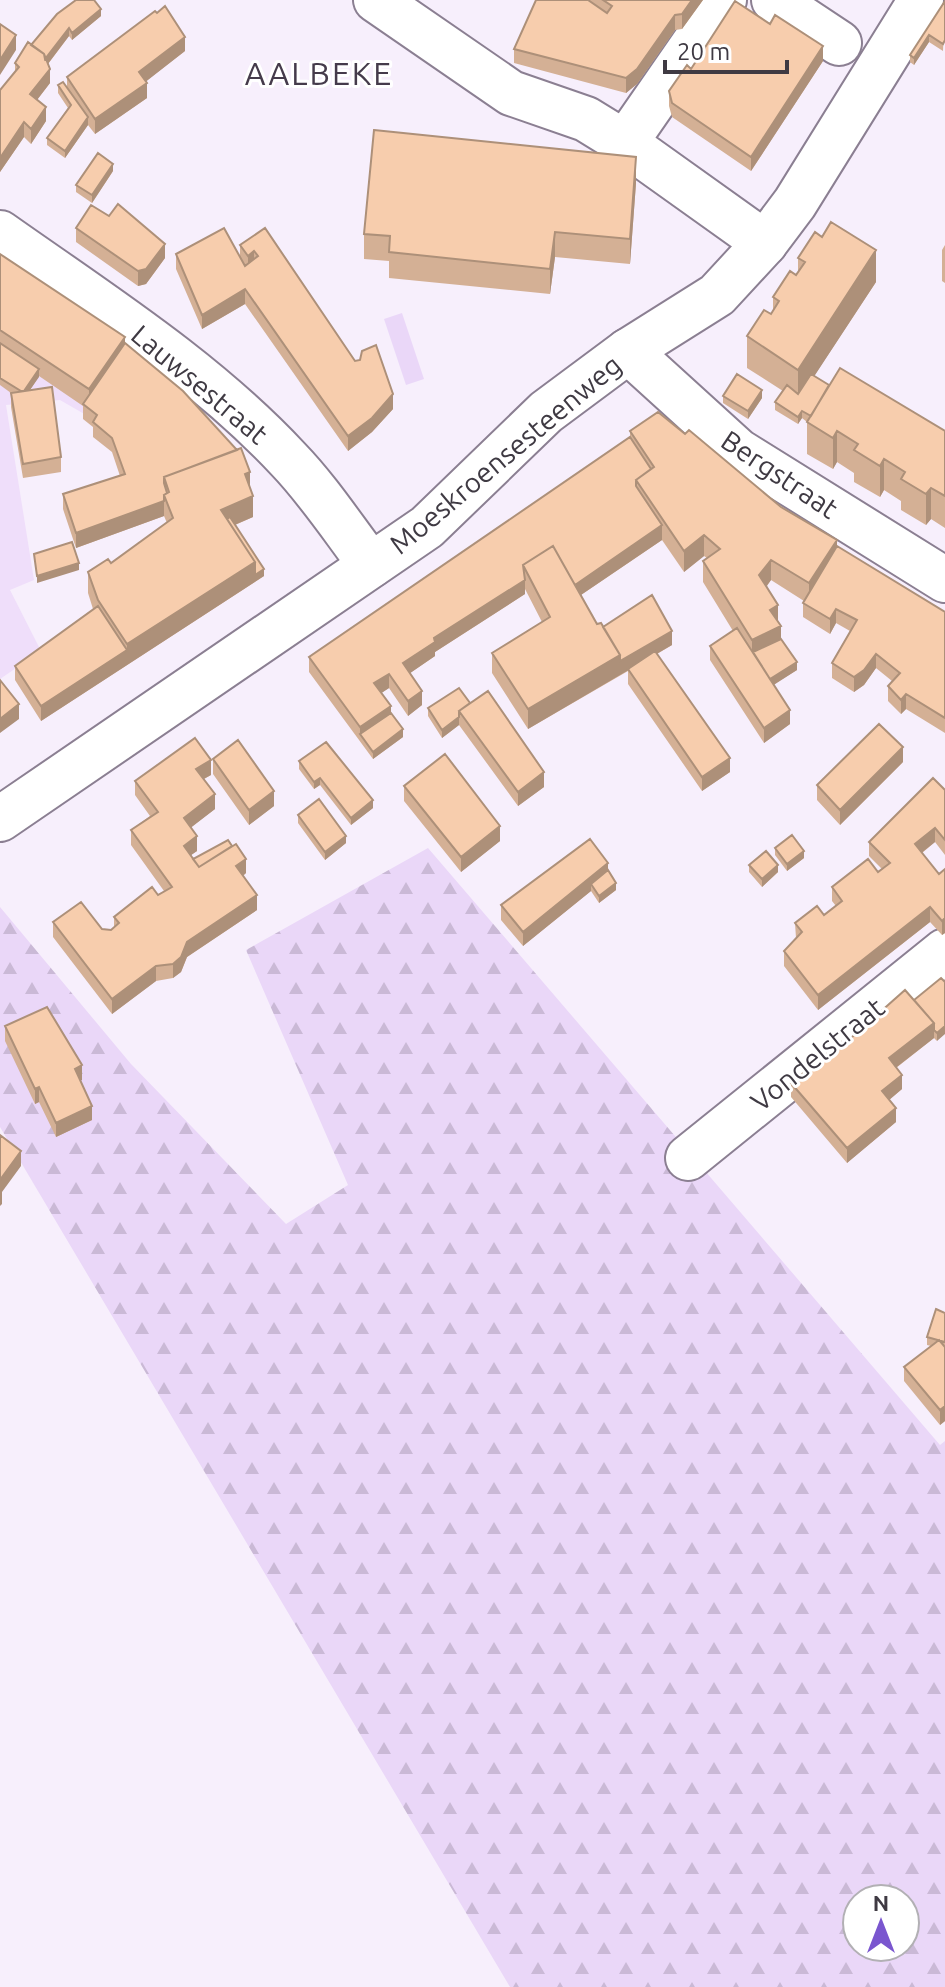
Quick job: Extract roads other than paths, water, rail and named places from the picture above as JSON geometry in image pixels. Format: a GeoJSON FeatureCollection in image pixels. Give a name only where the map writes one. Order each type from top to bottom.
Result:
{"type":"FeatureCollection","features":[{"type":"Feature","properties":{"kind":"street"},"geometry":{"type":"LineString","coordinates":[[376,0],[511,93],[586,119],[625,143],[765,243]]}},
{"type":"Feature","properties":{"kind":"street"},"geometry":{"type":"LineString","coordinates":[[625,143],[724,0]]}},
{"type":"Feature","properties":{"kind":"street"},"geometry":{"type":"LineString","coordinates":[[774,0],[839,43]]}},
{"type":"Feature","properties":{"kind":"street","name":"Moeskroensesteenweg"},"geometry":{"type":"LineString","coordinates":[[0,819],[427,527],[546,412],[628,351],[717,295],[765,243],[826,155],[921,0]]}},
{"type":"Feature","properties":{"kind":"street","name":"Lauwsestraat"},"geometry":{"type":"LineString","coordinates":[[0,233],[142,334],[231,404],[289,460],[371,565]]}},
{"type":"Feature","properties":{"kind":"street","name":"Bergstraat"},"geometry":{"type":"LineString","coordinates":[[628,351],[738,451],[945,580]]}},
{"type":"Feature","properties":{"kind":"street","name":"Vondelstraat"},"geometry":{"type":"LineString","coordinates":[[688,1158],[945,951]]}},
{"type":"Feature","properties":{"kind":"district","name":"AALBEKE"},"geometry":{"type":"Point","coordinates":[319,73]}}]}
